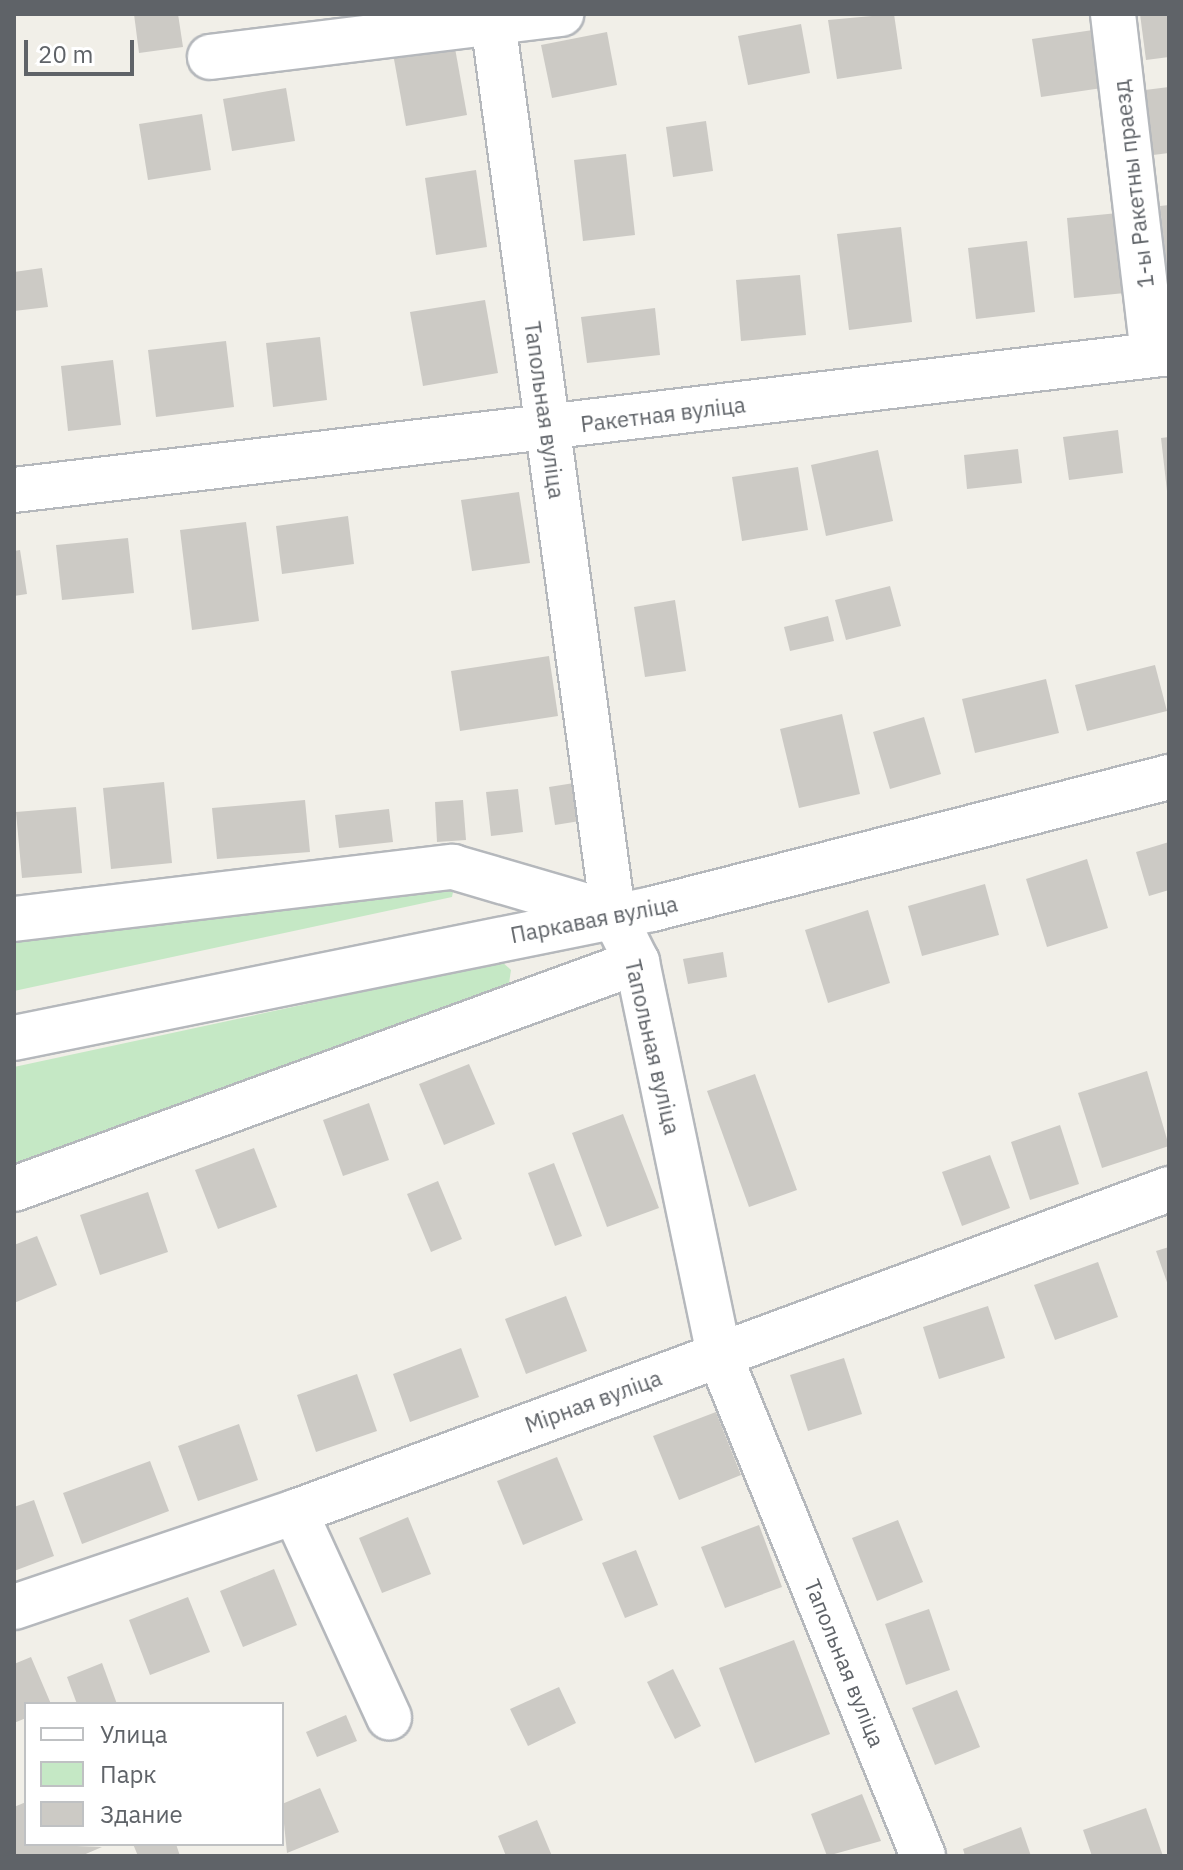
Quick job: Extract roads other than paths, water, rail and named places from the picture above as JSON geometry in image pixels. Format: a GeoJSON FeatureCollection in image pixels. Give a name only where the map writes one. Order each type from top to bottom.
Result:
{"type":"FeatureCollection","features":[{"type":"Feature","properties":{"kind":"street"},"geometry":{"type":"LineString","coordinates":[[210,57],[492,19],[561,14]]}},
{"type":"Feature","properties":{"kind":"street","name":"1-ы Ракетны праезд"},"geometry":{"type":"LineString","coordinates":[[1113,14],[1161,354]]}},
{"type":"Feature","properties":{"kind":"street","name":"Тапольная вуліца"},"geometry":{"type":"LineString","coordinates":[[492,19],[613,914],[637,962],[719,1354],[923,1856]]}},
{"type":"Feature","properties":{"kind":"street","name":"Ракетная вуліца"},"geometry":{"type":"LineString","coordinates":[[14,490],[1161,354]]}},
{"type":"Feature","properties":{"kind":"street","name":"Паркавая вуліца"},"geometry":{"type":"LineString","coordinates":[[14,1038],[613,914],[1169,777]]}},
{"type":"Feature","properties":{"kind":"street"},"geometry":{"type":"LineString","coordinates":[[14,919],[453,867],[613,914]]}},
{"type":"Feature","properties":{"kind":"street"},"geometry":{"type":"LineString","coordinates":[[14,1189],[637,962]]}},
{"type":"Feature","properties":{"kind":"street","name":"Мірная вуліца"},"geometry":{"type":"LineString","coordinates":[[14,1607],[295,1512],[1169,1189]]}},
{"type":"Feature","properties":{"kind":"street"},"geometry":{"type":"LineString","coordinates":[[295,1512],[389,1717]]}}]}
